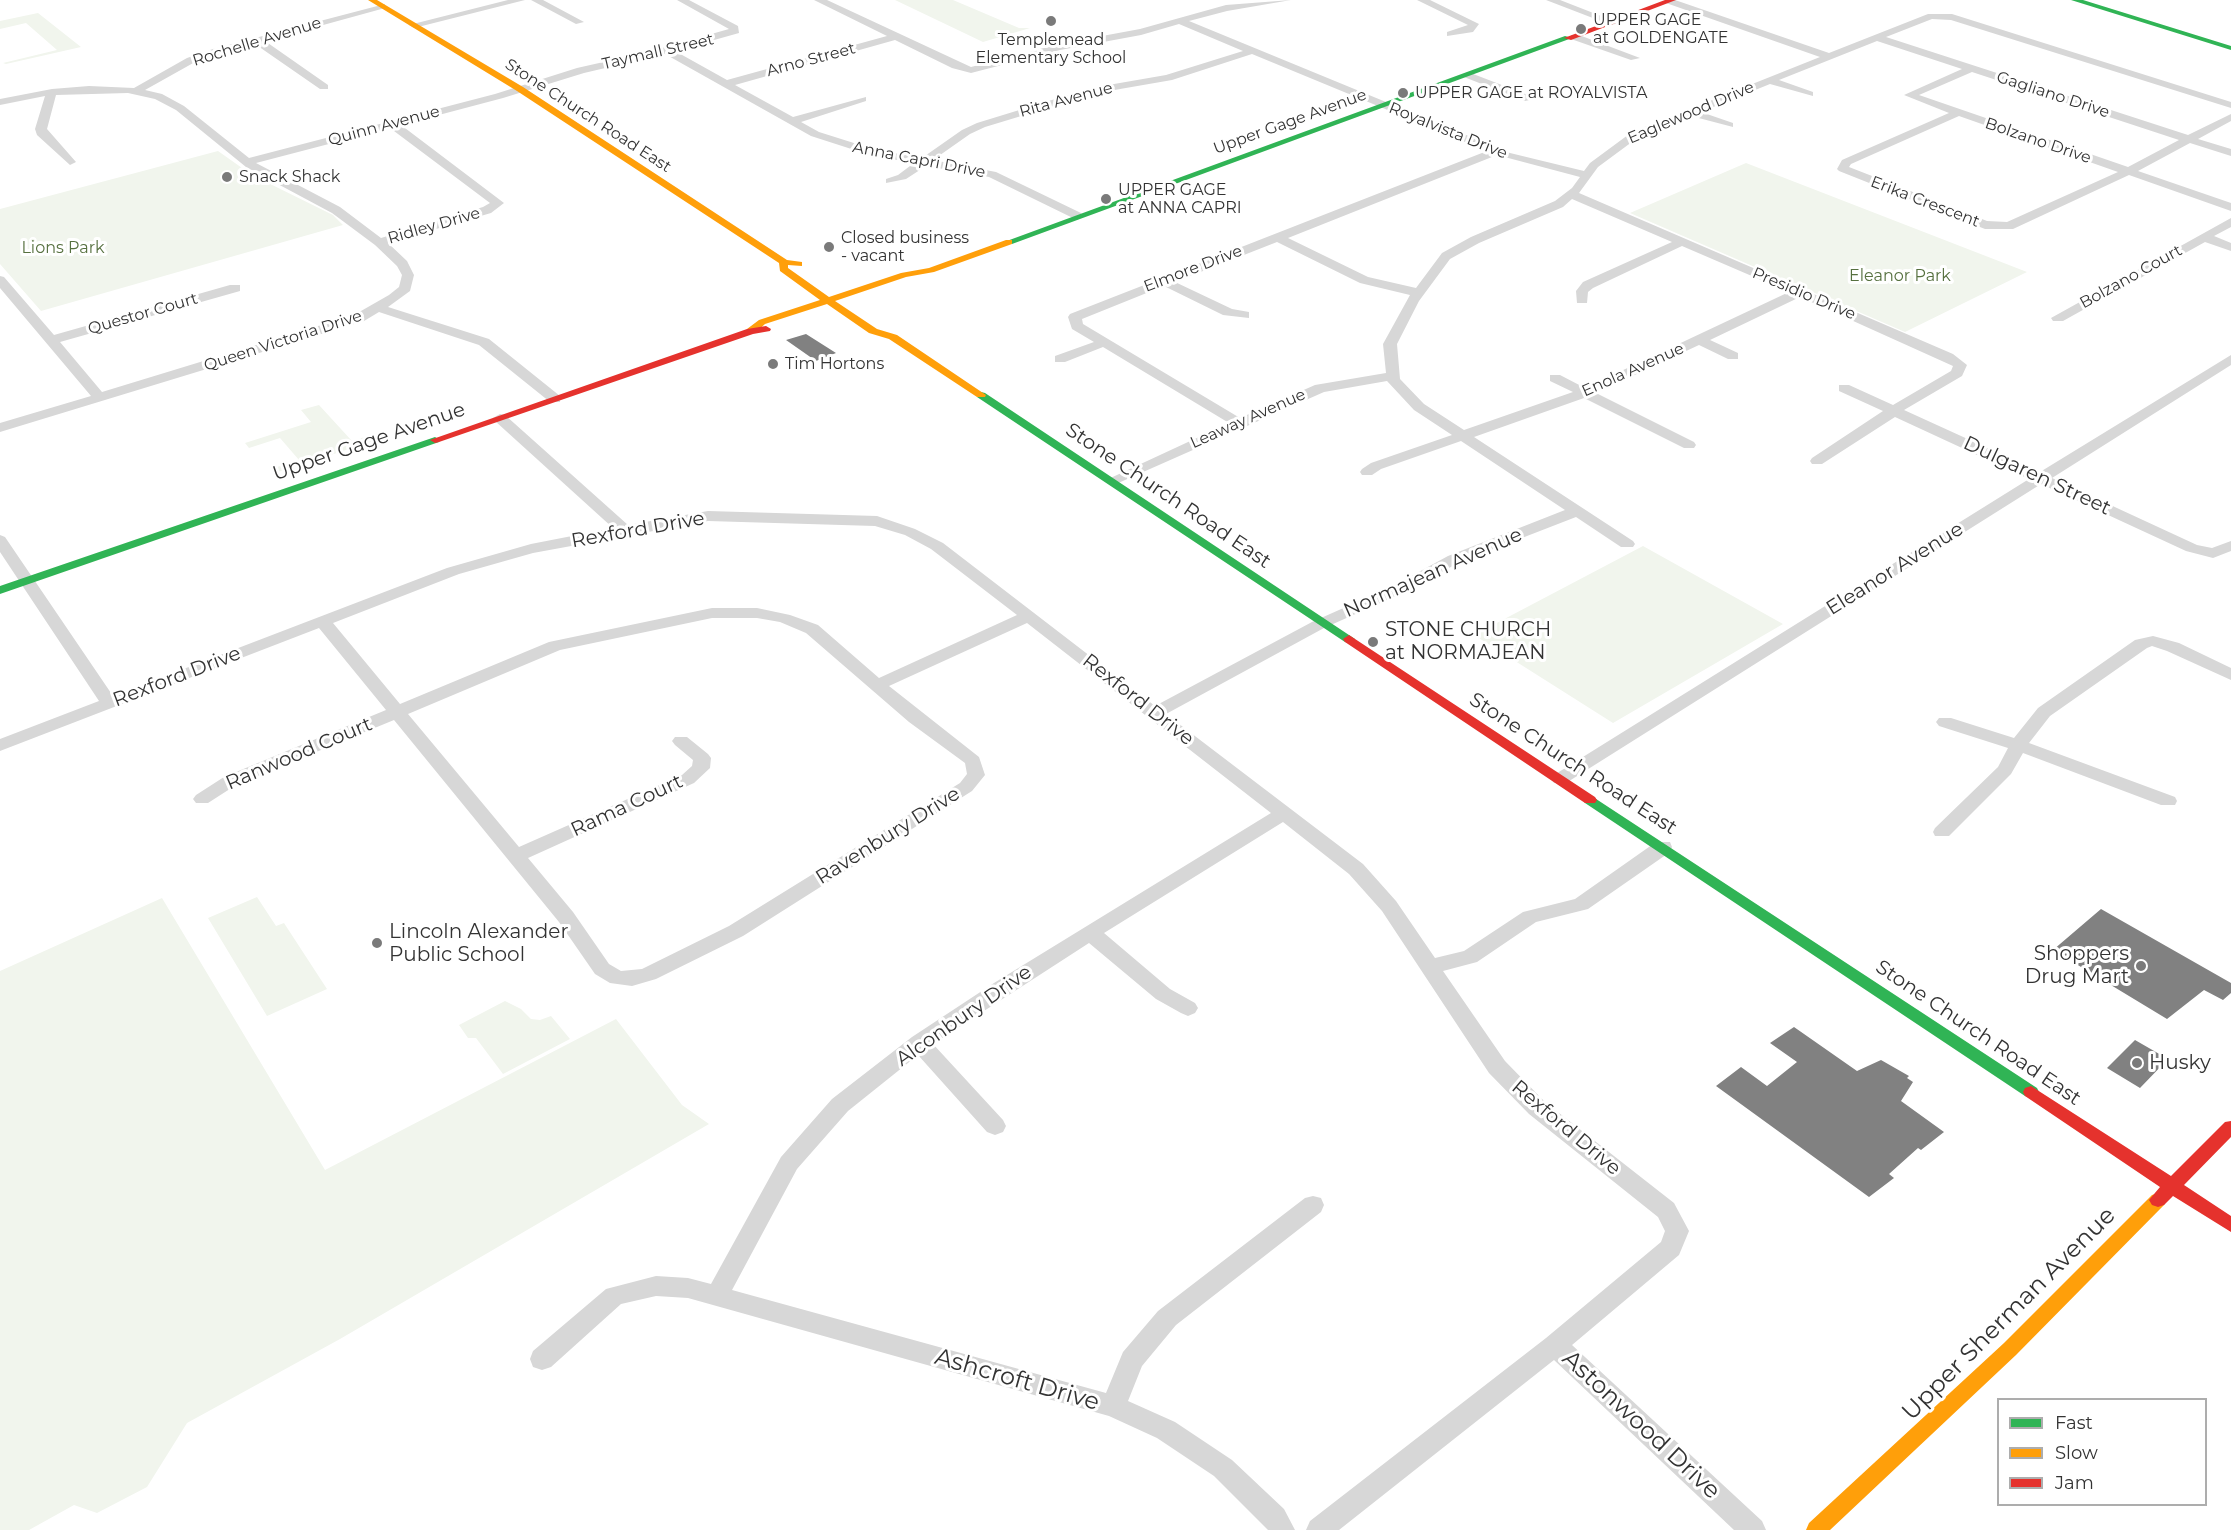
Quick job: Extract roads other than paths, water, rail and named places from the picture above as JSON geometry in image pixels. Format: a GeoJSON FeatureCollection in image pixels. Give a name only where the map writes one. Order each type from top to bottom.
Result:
{"type":"FeatureCollection","features":[{"type":"Feature","properties":{"kind":"main road","name":"Upper Gage Avenue"},"geometry":{"type":"LineString","coordinates":[[0,590],[751,332],[774,328],[904,275],[918,274],[1671,1]]}},
{"type":"Feature","properties":{"kind":"main road"},"geometry":{"type":"LineString","coordinates":[[2084,1],[2231,48]]}},
{"type":"Feature","properties":{"kind":"main road","name":"Stone Church Road East"},"geometry":{"type":"LineString","coordinates":[[377,3],[520,89],[784,262],[798,264],[873,331],[893,337],[2231,1225]]}},
{"type":"Feature","properties":{"kind":"main road","name":"Upper Sherman Avenue"},"geometry":{"type":"LineString","coordinates":[[1816,1530],[2010,1349],[2231,1127]]}},
{"type":"Feature","properties":{"kind":"street"},"geometry":{"type":"LineString","coordinates":[[414,25],[520,0]]}},
{"type":"Feature","properties":{"kind":"street"},"geometry":{"type":"LineString","coordinates":[[536,0],[579,22]]}},
{"type":"Feature","properties":{"kind":"street"},"geometry":{"type":"LineString","coordinates":[[819,0],[956,66],[971,70],[1226,8],[1286,0]]}},
{"type":"Feature","properties":{"kind":"street"},"geometry":{"type":"LineString","coordinates":[[1422,0],[1474,24],[1469,30],[1450,34]]}},
{"type":"Feature","properties":{"kind":"street"},"geometry":{"type":"LineString","coordinates":[[1551,0],[1614,22]]}},
{"type":"Feature","properties":{"kind":"street","name":"Taymall Street"},"geometry":{"type":"LineString","coordinates":[[520,89],[581,70],[667,51],[735,31],[733,26],[688,1]]}},
{"type":"Feature","properties":{"kind":"street"},"geometry":{"type":"LineString","coordinates":[[1671,1],[1827,56]]}},
{"type":"Feature","properties":{"kind":"street","name":"Rochelle Avenue"},"geometry":{"type":"LineString","coordinates":[[136,90],[191,60],[377,3]]}},
{"type":"Feature","properties":{"kind":"street","name":"Eaglewood Drive"},"geometry":{"type":"LineString","coordinates":[[1390,376],[1390,344],[1419,291],[1446,256],[1456,249],[1559,204],[1616,146],[1636,134],[1923,17],[1952,17],[2231,105]]}},
{"type":"Feature","properties":{"kind":"street","name":"Royalvista Drive"},"geometry":{"type":"LineString","coordinates":[[1180,21],[1497,152],[1586,175]]}},
{"type":"Feature","properties":{"kind":"street"},"geometry":{"type":"LineString","coordinates":[[1575,36],[1635,58]]}},
{"type":"Feature","properties":{"kind":"street","name":"Arno Street"},"geometry":{"type":"LineString","coordinates":[[725,84],[896,37]]}},
{"type":"Feature","properties":{"kind":"street","name":"Gagliano Drive"},"geometry":{"type":"LineString","coordinates":[[1875,37],[2231,153]]}},
{"type":"Feature","properties":{"kind":"street"},"geometry":{"type":"LineString","coordinates":[[258,41],[324,87]]}},
{"type":"Feature","properties":{"kind":"street","name":"Anna Capri Drive"},"geometry":{"type":"LineString","coordinates":[[667,51],[793,122],[837,143],[1001,177],[1077,216]]}},
{"type":"Feature","properties":{"kind":"street","name":"Rita Avenue"},"geometry":{"type":"LineString","coordinates":[[890,181],[902,177],[966,132],[981,125],[1095,90],[1168,78],[1252,51]]}},
{"type":"Feature","properties":{"kind":"street","name":"Bolzano Drive"},"geometry":{"type":"LineString","coordinates":[[1972,68],[1909,95],[2231,207]]}},
{"type":"Feature","properties":{"kind":"street"},"geometry":{"type":"LineString","coordinates":[[1468,75],[1528,99]]}},
{"type":"Feature","properties":{"kind":"street"},"geometry":{"type":"LineString","coordinates":[[1768,80],[1809,94]]}},
{"type":"Feature","properties":{"kind":"street","name":"Queen Victoria Drive"},"geometry":{"type":"LineString","coordinates":[[0,102],[52,92],[106,88],[136,90],[171,102],[248,162],[336,210],[379,242],[403,264],[408,275],[402,291],[379,308],[346,322],[0,428]]}},
{"type":"Feature","properties":{"kind":"street","name":"Quinn Avenue"},"geometry":{"type":"LineString","coordinates":[[248,162],[520,89]]}},
{"type":"Feature","properties":{"kind":"street"},"geometry":{"type":"LineString","coordinates":[[52,92],[41,129],[43,135],[69,162]]}},
{"type":"Feature","properties":{"kind":"street"},"geometry":{"type":"LineString","coordinates":[[793,122],[862,99]]}},
{"type":"Feature","properties":{"kind":"street"},"geometry":{"type":"LineString","coordinates":[[1691,112],[1729,125]]}},
{"type":"Feature","properties":{"kind":"street","name":"Erika Crescent"},"geometry":{"type":"LineString","coordinates":[[1957,113],[1846,162],[1843,169],[1985,225],[1998,227],[2009,226],[2127,172]]}},
{"type":"Feature","properties":{"kind":"street"},"geometry":{"type":"LineString","coordinates":[[2127,172],[2231,117]]}},
{"type":"Feature","properties":{"kind":"street","name":"Ridley Drive"},"geometry":{"type":"LineString","coordinates":[[379,242],[487,210],[498,202],[392,124]]}},
{"type":"Feature","properties":{"kind":"street","name":"Elmore Drive"},"geometry":{"type":"LineString","coordinates":[[1238,423],[1077,326],[1075,318],[1163,281],[1497,152]]}},
{"type":"Feature","properties":{"kind":"street","name":"Presidio Drive"},"geometry":{"type":"LineString","coordinates":[[1571,194],[1948,357],[1960,365],[1958,373],[1894,410]]}},
{"type":"Feature","properties":{"kind":"street"},"geometry":{"type":"LineString","coordinates":[[2204,237],[2231,222]]}},
{"type":"Feature","properties":{"kind":"street"},"geometry":{"type":"LineString","coordinates":[[1277,237],[1364,280],[1392,288],[1419,291]]}},
{"type":"Feature","properties":{"kind":"street"},"geometry":{"type":"LineString","coordinates":[[2204,237],[2231,247]]}},
{"type":"Feature","properties":{"kind":"street","name":"Bolzano Court"},"geometry":{"type":"LineString","coordinates":[[2058,318],[2204,237]]}},
{"type":"Feature","properties":{"kind":"street"},"geometry":{"type":"LineString","coordinates":[[1582,300],[1582,291],[1588,285],[1682,242]]}},
{"type":"Feature","properties":{"kind":"street"},"geometry":{"type":"LineString","coordinates":[[0,280],[100,398]]}},
{"type":"Feature","properties":{"kind":"street"},"geometry":{"type":"LineString","coordinates":[[1163,281],[1228,312],[1244,315]]}},
{"type":"Feature","properties":{"kind":"street","name":"Questor Court"},"geometry":{"type":"LineString","coordinates":[[52,340],[235,288]]}},
{"type":"Feature","properties":{"kind":"street","name":"Enola Avenue"},"geometry":{"type":"LineString","coordinates":[[1367,472],[1376,466],[1585,393],[1800,292]]}},
{"type":"Feature","properties":{"kind":"street"},"geometry":{"type":"LineString","coordinates":[[379,308],[484,342],[555,399]]}},
{"type":"Feature","properties":{"kind":"street"},"geometry":{"type":"LineString","coordinates":[[1700,340],[1733,356]]}},
{"type":"Feature","properties":{"kind":"street"},"geometry":{"type":"LineString","coordinates":[[1060,359],[1105,342]]}},
{"type":"Feature","properties":{"kind":"street","name":"Eleanor Avenue"},"geometry":{"type":"LineString","coordinates":[[1560,779],[2231,359]]}},
{"type":"Feature","properties":{"kind":"street"},"geometry":{"type":"LineString","coordinates":[[1390,376],[1419,407],[1627,544]]}},
{"type":"Feature","properties":{"kind":"street","name":"Leaway Avenue"},"geometry":{"type":"LineString","coordinates":[[1111,481],[1320,387],[1390,376]]}},
{"type":"Feature","properties":{"kind":"street"},"geometry":{"type":"LineString","coordinates":[[1555,378],[1689,445]]}},
{"type":"Feature","properties":{"kind":"street","name":"Dulgaren Street"},"geometry":{"type":"LineString","coordinates":[[1844,388],[2192,548],[2213,553],[2231,546]]}},
{"type":"Feature","properties":{"kind":"street"},"geometry":{"type":"LineString","coordinates":[[1817,461],[1894,410]]}},
{"type":"Feature","properties":{"kind":"street"},"geometry":{"type":"LineString","coordinates":[[500,418],[624,530]]}},
{"type":"Feature","properties":{"kind":"street","name":"Normajean Avenue"},"geometry":{"type":"LineString","coordinates":[[1155,713],[1323,623],[1399,589],[1454,559],[1577,511]]}},
{"type":"Feature","properties":{"kind":"street","name":"Rexford Drive"},"geometry":{"type":"LineString","coordinates":[[0,745],[477,563],[515,552],[708,516],[877,521],[910,532],[937,546],[1356,869],[1389,906],[1497,1067],[1537,1108],[1666,1210],[1677,1231],[1671,1248],[1554,1345],[1319,1530]]}},
{"type":"Feature","properties":{"kind":"street"},"geometry":{"type":"LineString","coordinates":[[0,540],[109,703]]}},
{"type":"Feature","properties":{"kind":"street","name":"Ravenbury Drive"},"geometry":{"type":"LineString","coordinates":[[323,622],[397,712],[516,856],[566,917],[602,969],[617,978],[632,979],[649,974],[736,931],[966,787],[976,774],[973,761],[915,718],[812,630],[784,618],[757,613],[712,613],[555,646],[397,712]]}},
{"type":"Feature","properties":{"kind":"street"},"geometry":{"type":"LineString","coordinates":[[878,685],[1029,616]]}},
{"type":"Feature","properties":{"kind":"street"},"geometry":{"type":"LineString","coordinates":[[1942,832],[2005,770],[2018,745],[2044,712],[2141,644],[2153,641],[2173,647],[2231,675]]}},
{"type":"Feature","properties":{"kind":"street","name":"Ranwood Court"},"geometry":{"type":"LineString","coordinates":[[202,799],[230,780],[397,712]]}},
{"type":"Feature","properties":{"kind":"street"},"geometry":{"type":"LineString","coordinates":[[1945,722],[2018,745],[2168,801]]}},
{"type":"Feature","properties":{"kind":"street","name":"Rama Court"},"geometry":{"type":"LineString","coordinates":[[516,856],[688,779],[701,768],[702,758],[681,741]]}},
{"type":"Feature","properties":{"kind":"street","name":"Alconbury Drive"},"geometry":{"type":"LineString","coordinates":[[717,1295],[789,1163],[840,1105],[919,1043],[1001,988],[1284,813]]}},
{"type":"Feature","properties":{"kind":"street"},"geometry":{"type":"LineString","coordinates":[[1429,967],[1470,957],[1530,917],[1581,904],[1663,848]]}},
{"type":"Feature","properties":{"kind":"street"},"geometry":{"type":"LineString","coordinates":[[1090,933],[1163,994],[1188,1008]]}},
{"type":"Feature","properties":{"kind":"street"},"geometry":{"type":"LineString","coordinates":[[919,1043],[995,1126]]}},
{"type":"Feature","properties":{"kind":"street"},"geometry":{"type":"LineString","coordinates":[[1113,1406],[1132,1360],[1167,1318],[1313,1205]]}},
{"type":"Feature","properties":{"kind":"street","name":"Ashcroft Drive"},"geometry":{"type":"LineString","coordinates":[[542,1359],[614,1296],[656,1286],[688,1288],[1113,1406],[1166,1430],[1223,1468],[1275,1518],[1282,1530]]}},
{"type":"Feature","properties":{"kind":"street","name":"Astonwood Drive"},"geometry":{"type":"LineString","coordinates":[[1554,1345],[1753,1530]]}},
{"type":"Feature","properties":{"kind":"place","name":"Templemead Elementary School"},"geometry":{"type":"Point","coordinates":[1051,21]}},
{"type":"Feature","properties":{"kind":"place","name":"UPPER GAGE at GOLDENGATE"},"geometry":{"type":"Point","coordinates":[1581,29]}},
{"type":"Feature","properties":{"kind":"place","name":"UPPER GAGE at ROYALVISTA"},"geometry":{"type":"Point","coordinates":[1403,93]}},
{"type":"Feature","properties":{"kind":"place","name":"Snack Shack"},"geometry":{"type":"Point","coordinates":[227,177]}},
{"type":"Feature","properties":{"kind":"place","name":"UPPER GAGE at ANNA CAPRI"},"geometry":{"type":"Point","coordinates":[1106,199]}},
{"type":"Feature","properties":{"kind":"place","name":"Closed business - vacant"},"geometry":{"type":"Point","coordinates":[829,247]}},
{"type":"Feature","properties":{"kind":"place","name":"Tim Hortons"},"geometry":{"type":"Point","coordinates":[773,364]}},
{"type":"Feature","properties":{"kind":"place","name":"STONE CHURCH at NORMAJEAN"},"geometry":{"type":"Point","coordinates":[1373,642]}},
{"type":"Feature","properties":{"kind":"place","name":"Lincoln Alexander Public School"},"geometry":{"type":"Point","coordinates":[377,943]}},
{"type":"Feature","properties":{"kind":"place","name":"Shoppers Drug Mart"},"geometry":{"type":"Point","coordinates":[2141,966]}},
{"type":"Feature","properties":{"kind":"place","name":"Husky"},"geometry":{"type":"Point","coordinates":[2137,1063]}},
{"type":"Feature","properties":{"kind":"park label","name":"Lions Park"},"geometry":{"type":"Point","coordinates":[63,248]}},
{"type":"Feature","properties":{"kind":"park label","name":"Eleanor Park"},"geometry":{"type":"Point","coordinates":[1900,276]}}]}
